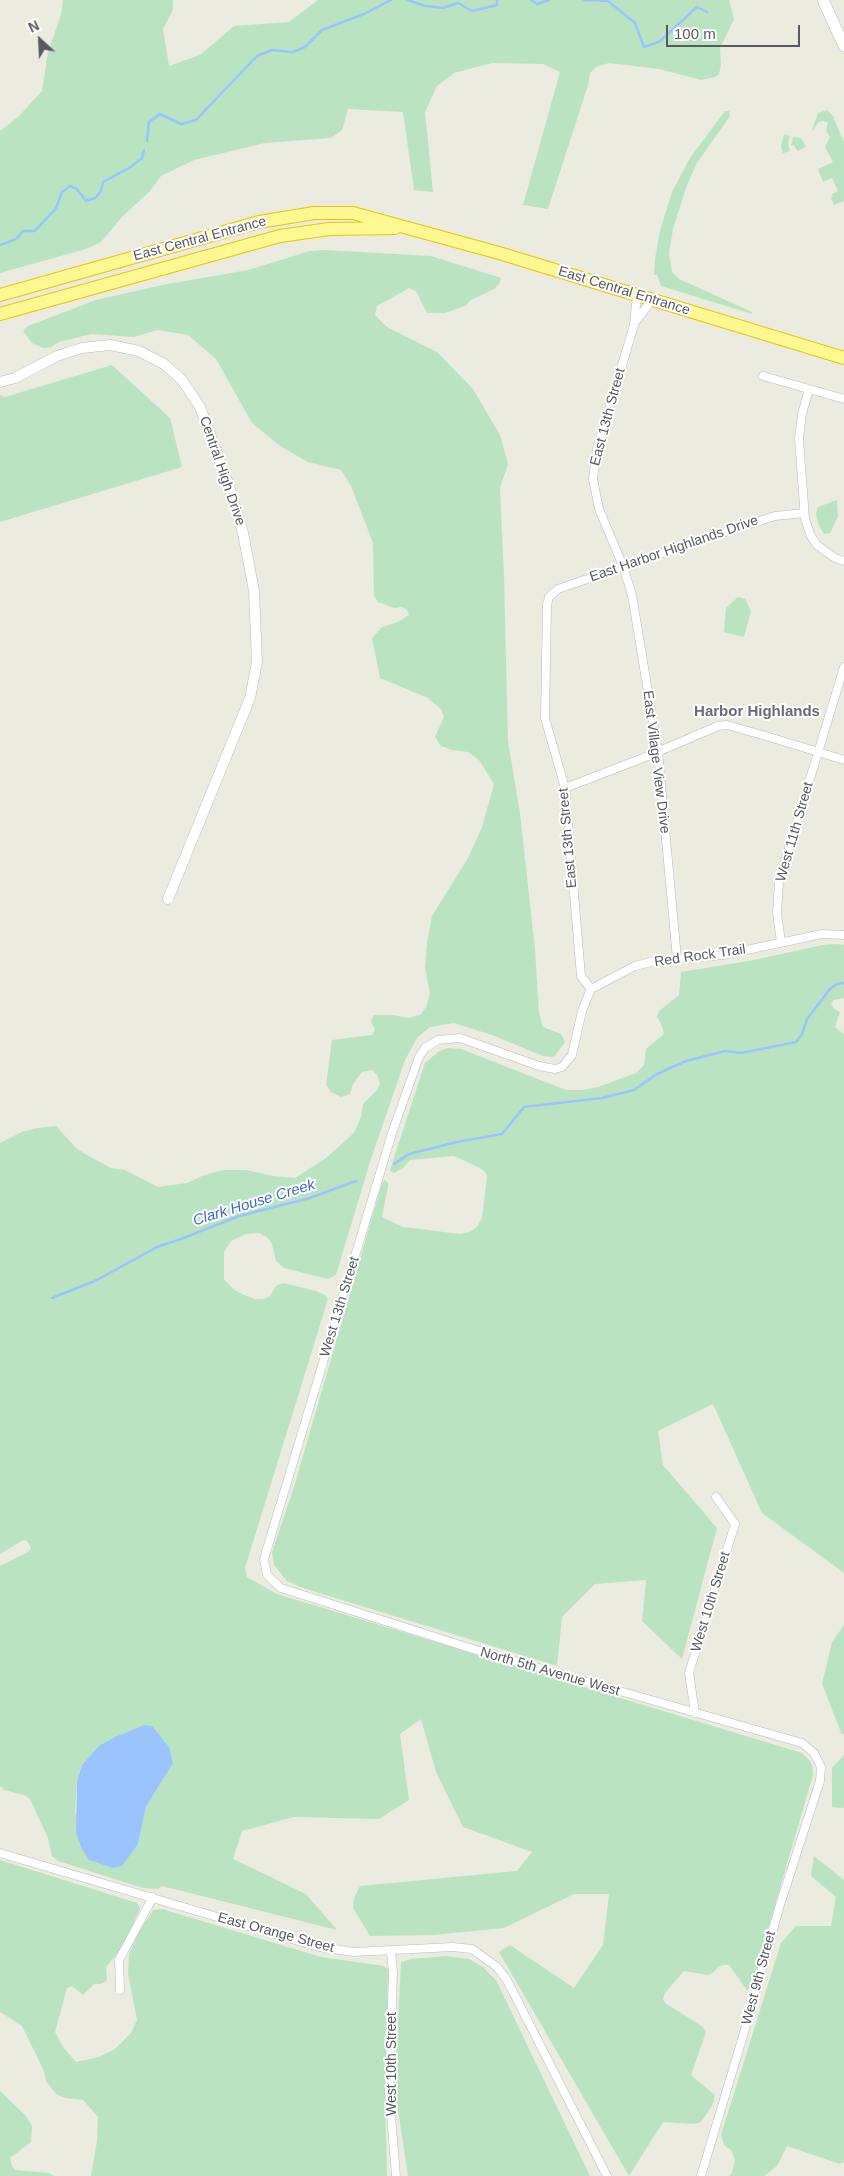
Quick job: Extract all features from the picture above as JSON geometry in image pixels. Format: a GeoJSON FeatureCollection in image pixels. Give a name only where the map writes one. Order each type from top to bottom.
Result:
{"type":"FeatureCollection","features":[{"type":"Feature","properties":{"kind":"highway","name":"East Central Entrance"},"geometry":{"type":"LineString","coordinates":[[0,295],[259,222],[314,213],[353,213],[402,228],[459,241],[844,358]]}},
{"type":"Feature","properties":{"kind":"highway","name":"East Central Entrance"},"geometry":{"type":"LineString","coordinates":[[0,314],[280,236],[329,229],[402,228]]}},
{"type":"Feature","properties":{"kind":"main road"},"geometry":{"type":"LineString","coordinates":[[823,0],[844,46]]}},
{"type":"Feature","properties":{"kind":"street","name":"East 13th Street"},"geometry":{"type":"LineString","coordinates":[[634,325],[636,295]]}},
{"type":"Feature","properties":{"kind":"street","name":"East 13th Street"},"geometry":{"type":"LineString","coordinates":[[623,566],[597,502],[593,469],[597,449],[634,325],[640,313],[652,300]]}},
{"type":"Feature","properties":{"kind":"street","name":"Central High Drive"},"geometry":{"type":"LineString","coordinates":[[0,382],[15,378],[57,356],[82,348],[110,345],[139,351],[164,364],[182,380],[200,407],[230,486],[243,533],[254,591],[257,662],[250,698],[168,899]]}},
{"type":"Feature","properties":{"kind":"street"},"geometry":{"type":"LineString","coordinates":[[764,376],[844,399]]}},
{"type":"Feature","properties":{"kind":"street"},"geometry":{"type":"LineString","coordinates":[[809,389],[802,414],[799,438],[804,513],[811,536],[818,545],[831,556],[844,561]]}},
{"type":"Feature","properties":{"kind":"street","name":"East Harbor Highlands Drive"},"geometry":{"type":"LineString","coordinates":[[549,597],[558,589],[623,566],[775,516],[804,513]]}},
{"type":"Feature","properties":{"kind":"street","name":"East Village View Drive"},"geometry":{"type":"LineString","coordinates":[[623,566],[632,595],[658,752],[677,959]]}},
{"type":"Feature","properties":{"kind":"street","name":"East 13th Street"},"geometry":{"type":"LineString","coordinates":[[549,597],[545,718],[565,788],[581,976],[591,989]]}},
{"type":"Feature","properties":{"kind":"street","name":"West 11th Street"},"geometry":{"type":"LineString","coordinates":[[781,942],[776,913],[780,880],[844,667]]}},
{"type":"Feature","properties":{"kind":"street"},"geometry":{"type":"LineString","coordinates":[[565,788],[658,752],[718,726],[727,726],[844,760]]}},
{"type":"Feature","properties":{"kind":"street","name":"Red Rock Trail"},"geometry":{"type":"LineString","coordinates":[[591,989],[634,966],[655,961],[724,955],[822,934],[844,935]]}},
{"type":"Feature","properties":{"kind":"street","name":"West 13th Street"},"geometry":{"type":"LineString","coordinates":[[265,1569],[264,1554],[392,1133],[414,1068],[425,1048],[438,1040],[460,1038],[540,1066],[555,1069],[562,1067],[572,1055],[582,1011],[591,989]]}},
{"type":"Feature","properties":{"kind":"street","name":"West 10th Street"},"geometry":{"type":"LineString","coordinates":[[695,1713],[689,1673],[735,1524],[716,1497]]}},
{"type":"Feature","properties":{"kind":"street","name":"North 5th Avenue West"},"geometry":{"type":"LineString","coordinates":[[265,1569],[270,1580],[282,1588],[476,1650],[802,1744],[809,1748],[819,1760],[820,1781]]}},
{"type":"Feature","properties":{"kind":"street","name":"West 9th Street"},"geometry":{"type":"LineString","coordinates":[[701,2176],[779,1908],[820,1781]]}},
{"type":"Feature","properties":{"kind":"street","name":"East Orange Street"},"geometry":{"type":"LineString","coordinates":[[0,1854],[153,1897],[319,1947],[354,1952],[391,1952],[462,1947],[472,1949],[497,1967],[507,1980],[607,2176]]}},
{"type":"Feature","properties":{"kind":"street"},"geometry":{"type":"LineString","coordinates":[[120,1990],[119,1960],[153,1897]]}},
{"type":"Feature","properties":{"kind":"street","name":"West 10th Street"},"geometry":{"type":"LineString","coordinates":[[391,1952],[393,1973],[389,2091],[396,2176]]}},
{"type":"Feature","properties":{"kind":"green space"},"geometry":{"type":"Polygon","coordinates":[[[63,0],[173,0],[173,10],[163,29],[169,66],[200,55],[234,26],[289,22],[318,0],[729,0],[734,19],[720,48],[721,65],[719,74],[715,77],[701,80],[659,69],[609,63],[596,67],[590,73],[588,85],[548,209],[523,205],[560,72],[543,64],[492,63],[454,73],[437,86],[425,112],[433,192],[414,190],[403,112],[348,109],[342,130],[331,138],[265,143],[194,160],[161,176],[150,191],[122,217],[101,242],[86,249],[0,273],[0,131],[18,117],[42,91],[48,52],[61,15],[63,0]]]}},
{"type":"Feature","properties":{"kind":"green space"},"geometry":{"type":"Polygon","coordinates":[[[827,110],[834,117],[844,142],[844,201],[834,205],[831,198],[832,194],[838,191],[832,178],[823,182],[818,169],[833,162],[825,147],[830,137],[826,130],[828,123],[824,121],[819,122],[811,132],[818,113],[827,110]]]}},
{"type":"Feature","properties":{"kind":"green space"},"geometry":{"type":"Polygon","coordinates":[[[725,111],[729,111],[730,116],[697,163],[687,185],[673,229],[669,253],[672,272],[679,279],[752,312],[752,314],[661,286],[657,275],[654,275],[660,230],[672,192],[690,158],[725,111]]]}},
{"type":"Feature","properties":{"kind":"green space"},"geometry":{"type":"Polygon","coordinates":[[[784,134],[790,136],[788,143],[790,151],[783,153],[781,146],[784,134]]]}},
{"type":"Feature","properties":{"kind":"green space"},"geometry":{"type":"Polygon","coordinates":[[[793,137],[801,138],[806,147],[797,151],[794,145],[791,146],[793,137]]]}},
{"type":"Feature","properties":{"kind":"green space"},"geometry":{"type":"Polygon","coordinates":[[[325,250],[431,256],[501,278],[499,284],[494,289],[471,300],[465,306],[445,313],[427,313],[416,291],[409,288],[377,306],[375,315],[387,327],[437,352],[473,389],[500,435],[508,464],[500,488],[508,741],[520,813],[535,949],[539,1013],[543,1027],[561,1034],[565,1042],[554,1057],[543,1056],[492,1035],[454,1023],[430,1027],[417,1038],[405,1060],[370,1162],[336,1275],[328,1279],[284,1268],[276,1261],[272,1244],[268,1238],[259,1233],[246,1234],[231,1241],[224,1252],[224,1279],[233,1289],[244,1295],[255,1299],[264,1299],[270,1296],[276,1286],[283,1283],[316,1291],[325,1295],[328,1299],[245,1568],[247,1577],[277,1594],[802,1753],[812,1765],[813,1775],[751,1987],[747,1990],[729,1965],[723,1965],[708,1975],[684,1971],[665,1993],[663,1999],[665,2003],[703,2027],[706,2032],[691,2075],[715,2095],[713,2104],[701,2122],[694,2124],[663,2122],[629,2176],[499,1952],[510,1945],[574,1988],[603,1945],[609,1894],[574,1894],[504,1928],[433,1935],[370,1936],[353,1908],[354,1898],[360,1886],[517,1871],[532,1852],[463,1827],[436,1772],[421,1719],[400,1734],[409,1800],[379,1819],[294,1817],[242,1831],[233,1859],[306,1894],[337,1930],[162,1886],[158,1889],[143,1888],[58,1861],[52,1856],[48,1838],[30,1799],[24,1795],[4,1790],[0,1786],[0,1566],[28,1552],[31,1548],[27,1541],[23,1540],[0,1554],[0,1143],[22,1132],[56,1126],[76,1148],[87,1155],[111,1168],[125,1170],[158,1187],[187,1183],[223,1170],[246,1170],[273,1176],[295,1178],[326,1158],[354,1133],[361,1117],[363,1104],[377,1090],[380,1084],[377,1075],[372,1070],[362,1072],[353,1084],[350,1094],[341,1097],[331,1092],[326,1085],[332,1040],[372,1035],[375,1030],[371,1021],[374,1015],[393,1015],[408,1018],[420,1015],[426,1007],[430,994],[425,968],[432,916],[468,858],[482,827],[494,784],[479,760],[468,752],[452,750],[441,746],[435,737],[444,717],[441,709],[428,698],[380,678],[372,638],[382,627],[398,622],[409,615],[407,610],[402,607],[394,608],[378,602],[374,596],[373,543],[351,486],[341,470],[308,462],[280,446],[252,423],[216,359],[188,335],[157,330],[134,337],[92,334],[43,348],[32,343],[23,331],[28,326],[96,300],[162,285],[248,270],[310,251],[325,250]],[[144,1725],[117,1736],[82,1765],[77,1781],[75,1812],[126,1858],[138,1844],[146,1807],[164,1778],[144,1725]]]}},
{"type":"Feature","properties":{"kind":"green space"},"geometry":{"type":"Polygon","coordinates":[[[112,365],[170,418],[182,467],[0,522],[0,395],[5,397],[112,365]]]}},
{"type":"Feature","properties":{"kind":"green space"},"geometry":{"type":"Polygon","coordinates":[[[837,500],[838,517],[830,533],[824,534],[819,526],[816,514],[818,507],[837,500]]]}},
{"type":"Feature","properties":{"kind":"green space"},"geometry":{"type":"Polygon","coordinates":[[[738,597],[745,599],[751,611],[744,637],[724,632],[726,608],[738,597]]]}},
{"type":"Feature","properties":{"kind":"green space"},"geometry":{"type":"Polygon","coordinates":[[[823,945],[844,945],[844,998],[834,1000],[831,1003],[834,1009],[840,1012],[835,1027],[844,1034],[844,1573],[762,1513],[713,1404],[658,1431],[663,1465],[717,1528],[682,1659],[642,1621],[646,1580],[595,1584],[562,1617],[557,1666],[303,1588],[287,1581],[274,1565],[272,1552],[294,1487],[382,1183],[385,1180],[388,1183],[388,1187],[382,1217],[403,1227],[460,1234],[469,1232],[477,1227],[482,1218],[487,1176],[480,1168],[454,1156],[410,1160],[403,1168],[394,1173],[390,1170],[425,1063],[439,1051],[448,1048],[461,1049],[566,1090],[598,1087],[636,1073],[644,1065],[646,1049],[664,1034],[657,1017],[659,1011],[679,995],[681,972],[749,961],[823,945]]]}},
{"type":"Feature","properties":{"kind":"green space"},"geometry":{"type":"Polygon","coordinates":[[[844,1625],[844,1733],[842,1735],[822,1684],[832,1642],[844,1625]]]}},
{"type":"Feature","properties":{"kind":"green space"},"geometry":{"type":"Polygon","coordinates":[[[844,1755],[844,1808],[832,1807],[832,1768],[844,1755]]]}},
{"type":"Feature","properties":{"kind":"green space"},"geometry":{"type":"Polygon","coordinates":[[[814,1856],[844,1880],[844,2162],[840,2164],[787,2146],[777,2166],[764,2176],[729,2176],[732,2173],[735,2160],[731,2150],[724,2145],[721,2135],[781,1943],[796,1926],[831,1926],[836,1897],[811,1876],[814,1856]]]}},
{"type":"Feature","properties":{"kind":"green space"},"geometry":{"type":"Polygon","coordinates":[[[0,1860],[137,1903],[140,1908],[124,1945],[106,1967],[107,1981],[94,1984],[83,1995],[72,1986],[67,1988],[55,2032],[63,2047],[76,2062],[99,2057],[115,2049],[131,2033],[137,2020],[128,1974],[129,1954],[139,1932],[153,1910],[162,1909],[321,1957],[384,1966],[388,1970],[385,2092],[387,2176],[91,2176],[97,2141],[98,2117],[83,2100],[65,2098],[56,2094],[46,2081],[44,2071],[22,2026],[0,2012],[0,1860]]]}},
{"type":"Feature","properties":{"kind":"green space"},"geometry":{"type":"Polygon","coordinates":[[[446,1956],[469,1959],[483,1967],[496,1980],[590,2176],[408,2176],[395,2090],[401,1962],[411,1959],[446,1956]]]}},
{"type":"Feature","properties":{"kind":"green space"},"geometry":{"type":"Polygon","coordinates":[[[0,2091],[26,2116],[32,2126],[31,2142],[10,2158],[12,2166],[15,2170],[49,2173],[54,2176],[0,2176],[0,2091]]]}},
{"type":"Feature","properties":{"kind":"water"},"geometry":{"type":"Polygon","coordinates":[[[144,1725],[152,1726],[169,1747],[173,1763],[146,1807],[138,1844],[122,1866],[113,1868],[89,1860],[82,1849],[76,1833],[77,1781],[82,1765],[99,1746],[144,1725]]]}},
{"type":"Feature","properties":{"kind":"waterway"},"geometry":{"type":"LineString","coordinates":[[147,141],[149,122],[160,114],[181,124],[196,120],[257,56],[272,50],[293,52],[305,47],[322,30],[364,14],[391,0]]}},
{"type":"Feature","properties":{"kind":"waterway"},"geometry":{"type":"LineString","coordinates":[[407,0],[426,6],[443,8],[458,3],[472,11],[497,5],[497,0]]}},
{"type":"Feature","properties":{"kind":"waterway"},"geometry":{"type":"LineString","coordinates":[[531,0],[537,4],[549,0]]}},
{"type":"Feature","properties":{"kind":"waterway"},"geometry":{"type":"LineString","coordinates":[[584,0],[608,1],[635,23],[644,47],[659,42],[697,7],[707,12]]}},
{"type":"Feature","properties":{"kind":"waterway"},"geometry":{"type":"LineString","coordinates":[[0,245],[16,239],[23,231],[35,231],[56,208],[62,192],[70,186],[77,189],[86,201],[95,198],[101,191],[103,182],[129,168],[142,158],[144,150]]}},
{"type":"Feature","properties":{"kind":"waterway","name":"Clark House Creek"},"geometry":{"type":"LineString","coordinates":[[394,1164],[409,1154],[457,1142],[502,1134],[524,1107],[602,1098],[634,1090],[657,1074],[686,1061],[725,1051],[741,1053],[796,1042],[802,1034],[807,1019],[830,989],[837,984],[844,983]]}},
{"type":"Feature","properties":{"kind":"waterway","name":"Clark House Creek"},"geometry":{"type":"LineString","coordinates":[[52,1298],[97,1280],[157,1247],[239,1216],[310,1198],[356,1181]]}},
{"type":"Feature","properties":{"kind":"district","name":"Harbor Highlands"},"geometry":{"type":"Point","coordinates":[757,712]}}]}
